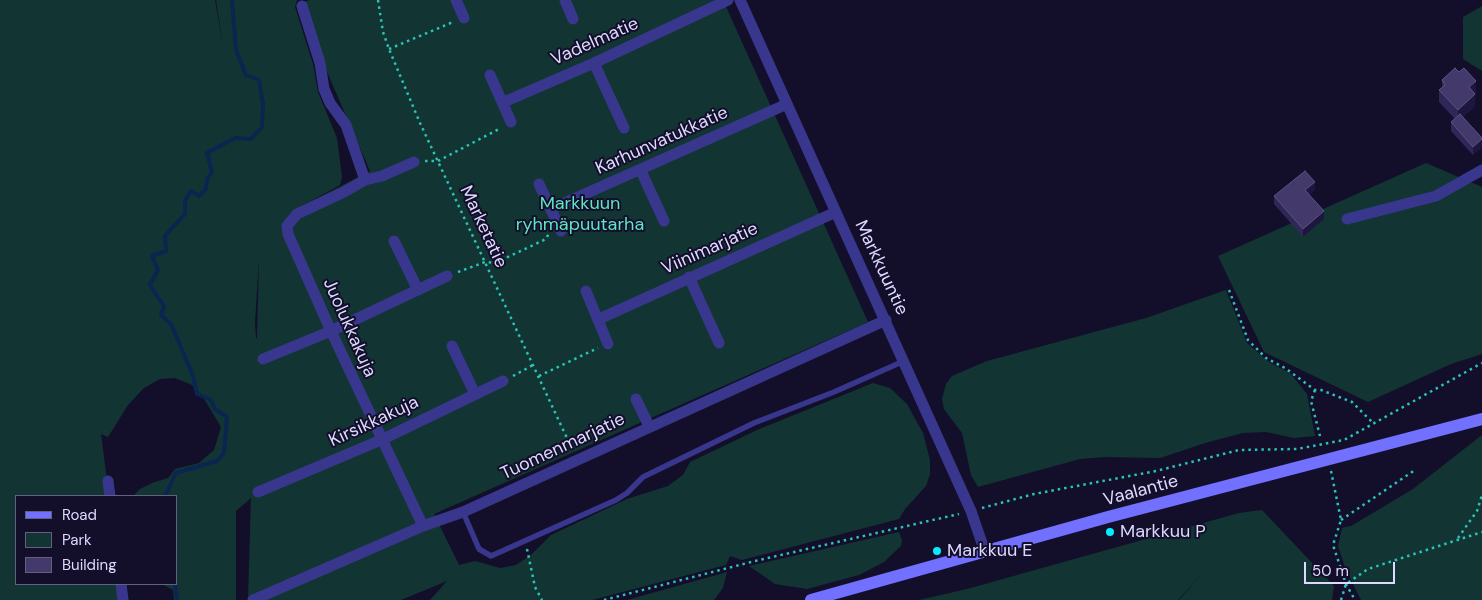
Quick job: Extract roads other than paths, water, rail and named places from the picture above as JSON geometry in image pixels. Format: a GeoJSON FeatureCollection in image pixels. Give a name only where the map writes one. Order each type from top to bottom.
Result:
{"type":"FeatureCollection","features":[{"type":"Feature","properties":{"kind":"street"},"geometry":{"type":"LineString","coordinates":[[456,0],[464,18]]}},
{"type":"Feature","properties":{"kind":"street"},"geometry":{"type":"LineString","coordinates":[[564,0],[573,19]]}},
{"type":"Feature","properties":{"kind":"street","name":"Vadelmatie"},"geometry":{"type":"LineString","coordinates":[[504,102],[594,63],[728,0]]}},
{"type":"Feature","properties":{"kind":"street","name":"Markkuuntie"},"geometry":{"type":"LineString","coordinates":[[740,0],[971,511],[985,552]]}},
{"type":"Feature","properties":{"kind":"street"},"geometry":{"type":"LineString","coordinates":[[302,6],[320,63],[324,89],[330,103],[346,125],[365,180]]}},
{"type":"Feature","properties":{"kind":"street"},"geometry":{"type":"LineString","coordinates":[[594,63],[624,128]]}},
{"type":"Feature","properties":{"kind":"street"},"geometry":{"type":"LineString","coordinates":[[490,76],[504,102],[511,122]]}},
{"type":"Feature","properties":{"kind":"street","name":"Karhunvatukkatie"},"geometry":{"type":"LineString","coordinates":[[551,209],[641,171],[787,104]]}},
{"type":"Feature","properties":{"kind":"street","name":"Juolukkakuja"},"geometry":{"type":"LineString","coordinates":[[414,162],[382,176],[365,180],[297,214],[287,226],[288,234],[331,331],[423,526]]}},
{"type":"Feature","properties":{"kind":"street"},"geometry":{"type":"LineString","coordinates":[[1347,219],[1436,196],[1482,170]]}},
{"type":"Feature","properties":{"kind":"street"},"geometry":{"type":"LineString","coordinates":[[641,171],[664,221]]}},
{"type":"Feature","properties":{"kind":"street"},"geometry":{"type":"LineString","coordinates":[[539,184],[559,226]]}},
{"type":"Feature","properties":{"kind":"street","name":"Viinimarjatie"},"geometry":{"type":"LineString","coordinates":[[600,319],[689,277],[836,212]]}},
{"type":"Feature","properties":{"kind":"street"},"geometry":{"type":"LineString","coordinates":[[394,241],[418,290]]}},
{"type":"Feature","properties":{"kind":"street"},"geometry":{"type":"LineString","coordinates":[[263,359],[331,331],[447,276]]}},
{"type":"Feature","properties":{"kind":"street"},"geometry":{"type":"LineString","coordinates":[[689,277],[719,343]]}},
{"type":"Feature","properties":{"kind":"street"},"geometry":{"type":"LineString","coordinates":[[586,291],[600,319],[608,344]]}},
{"type":"Feature","properties":{"kind":"street","name":"Tuomenmarjatie"},"geometry":{"type":"LineString","coordinates":[[253,600],[423,526],[463,512],[886,320]]}},
{"type":"Feature","properties":{"kind":"street"},"geometry":{"type":"LineString","coordinates":[[452,346],[475,394]]}},
{"type":"Feature","properties":{"kind":"street","name":"Kirsikkakuja"},"geometry":{"type":"LineString","coordinates":[[258,492],[381,440],[503,381]]}},
{"type":"Feature","properties":{"kind":"street"},"geometry":{"type":"LineString","coordinates":[[636,399],[649,426]]}},
{"type":"Feature","properties":{"kind":"street","name":"Vaalantie"},"geometry":{"type":"LineString","coordinates":[[811,600],[1482,419]]}},
{"type":"Feature","properties":{"kind":"street"},"geometry":{"type":"LineString","coordinates":[[108,481],[110,495]]}},
{"type":"Feature","properties":{"kind":"street"},"geometry":{"type":"LineString","coordinates":[[121,585],[123,600]]}},
{"type":"Feature","properties":{"kind":"lane"},"geometry":{"type":"LineString","coordinates":[[463,512],[479,549],[491,556],[616,500],[627,493],[643,477],[754,423],[834,392],[904,361]]}},
{"type":"Feature","properties":{"kind":"waterway"},"geometry":{"type":"LineString","coordinates":[[165,495],[176,473],[217,461],[224,453],[227,417],[215,409],[210,399],[197,394],[193,376],[171,324],[161,315],[164,306],[150,285],[158,270],[152,256],[166,251],[165,236],[185,214],[185,200],[191,191],[199,196],[206,189],[207,179],[212,172],[207,153],[235,138],[251,139],[262,127],[263,104],[259,80],[246,75],[236,50],[232,0]]}},
{"type":"Feature","properties":{"kind":"waterway"},"geometry":{"type":"LineString","coordinates":[[175,585],[177,600]]}},
{"type":"Feature","properties":{"kind":"place","name":"Markkuu P"},"geometry":{"type":"Point","coordinates":[1110,532]}},
{"type":"Feature","properties":{"kind":"place","name":"Markkuu E"},"geometry":{"type":"Point","coordinates":[937,551]}},
{"type":"Feature","properties":{"kind":"park label","name":"Markkuun ryhmäpuutarha"},"geometry":{"type":"Point","coordinates":[580,214]}}]}
